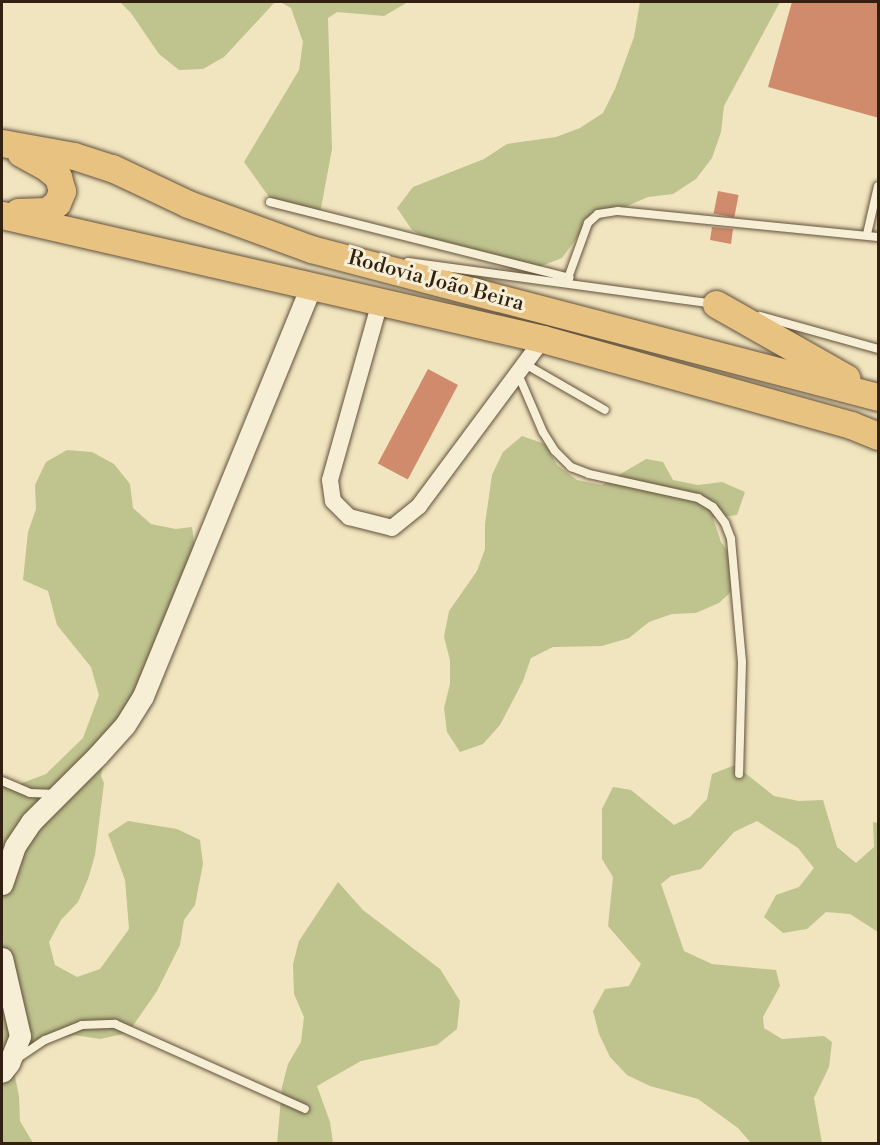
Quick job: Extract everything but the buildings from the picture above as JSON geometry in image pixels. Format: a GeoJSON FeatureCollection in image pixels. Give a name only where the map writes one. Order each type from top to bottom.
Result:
{"type":"FeatureCollection","features":[{"type":"Feature","properties":{"kind":"main road"},"geometry":{"type":"LineString","coordinates":[[2,143],[46,167],[58,177],[62,191],[57,203],[47,211],[2,214]]}},
{"type":"Feature","properties":{"kind":"main road","name":"Rodovia João Beira"},"geometry":{"type":"LineString","coordinates":[[2,143],[74,156],[112,168],[188,204],[311,249],[879,397]]}},
{"type":"Feature","properties":{"kind":"main road","name":"Rodovia João Beira"},"geometry":{"type":"LineString","coordinates":[[2,214],[543,339],[851,425],[879,436]]}},
{"type":"Feature","properties":{"kind":"main road"},"geometry":{"type":"LineString","coordinates":[[716,304],[879,397]]}},
{"type":"Feature","properties":{"kind":"street"},"geometry":{"type":"LineString","coordinates":[[2,884],[15,846],[31,822],[111,740],[143,696],[311,287]]}},
{"type":"Feature","properties":{"kind":"street"},"geometry":{"type":"LineString","coordinates":[[380,302],[330,480],[333,501],[349,517],[392,528],[419,506],[543,339]]}},
{"type":"Feature","properties":{"kind":"street"},"geometry":{"type":"LineString","coordinates":[[2,958],[20,1036],[5,1068]]}},
{"type":"Feature","properties":{"kind":"lane"},"geometry":{"type":"LineString","coordinates":[[867,234],[879,186]]}},
{"type":"Feature","properties":{"kind":"lane"},"geometry":{"type":"LineString","coordinates":[[270,202],[608,288]]}},
{"type":"Feature","properties":{"kind":"lane"},"geometry":{"type":"LineString","coordinates":[[568,278],[588,223],[598,214],[618,211],[879,237]]}},
{"type":"Feature","properties":{"kind":"lane"},"geometry":{"type":"LineString","coordinates":[[311,249],[716,304],[879,350]]}},
{"type":"Feature","properties":{"kind":"lane"},"geometry":{"type":"LineString","coordinates":[[522,369],[605,410]]}},
{"type":"Feature","properties":{"kind":"lane"},"geometry":{"type":"LineString","coordinates":[[522,369],[543,432],[555,451],[571,467],[589,474],[698,498],[713,507],[725,523],[731,539],[742,662],[739,774]]}},
{"type":"Feature","properties":{"kind":"lane"},"geometry":{"type":"LineString","coordinates":[[2,781],[30,793],[58,794]]}},
{"type":"Feature","properties":{"kind":"lane"},"geometry":{"type":"LineString","coordinates":[[5,1068],[45,1040],[82,1025],[115,1024],[305,1109]]}},
{"type":"Feature","properties":{"kind":"green space"},"geometry":{"type":"Polygon","coordinates":[[[120,2],[275,2],[224,57],[203,69],[179,70],[159,54],[131,13],[120,2]]]}},
{"type":"Feature","properties":{"kind":"green space"},"geometry":{"type":"Polygon","coordinates":[[[280,2],[408,2],[384,16],[337,12],[328,18],[332,149],[319,219],[277,208],[244,162],[299,70],[303,42],[291,8],[280,2]]]}},
{"type":"Feature","properties":{"kind":"green space"},"geometry":{"type":"Polygon","coordinates":[[[640,2],[780,2],[724,106],[721,132],[712,158],[696,179],[673,194],[648,197],[588,223],[562,258],[539,267],[514,270],[436,243],[412,230],[397,208],[413,187],[484,159],[507,144],[556,137],[580,128],[603,113],[615,89],[634,37],[640,2]]]}},
{"type":"Feature","properties":{"kind":"green space"},"geometry":{"type":"Polygon","coordinates":[[[522,436],[545,444],[557,465],[577,480],[602,485],[646,459],[663,462],[673,480],[698,485],[722,482],[745,492],[737,515],[713,518],[721,542],[735,561],[738,585],[719,603],[696,613],[672,614],[649,622],[629,638],[602,646],[553,647],[531,658],[523,681],[500,725],[483,744],[460,752],[447,732],[444,708],[450,684],[450,660],[444,637],[449,611],[477,571],[485,549],[485,524],[492,475],[503,452],[522,436]]]}},
{"type":"Feature","properties":{"kind":"green space"},"geometry":{"type":"Polygon","coordinates":[[[67,450],[92,452],[114,464],[130,484],[133,508],[151,524],[176,529],[192,527],[200,588],[105,754],[101,776],[104,783],[95,855],[78,902],[61,920],[49,942],[55,965],[77,977],[100,969],[129,929],[125,880],[108,834],[128,821],[177,829],[200,840],[203,864],[195,905],[184,920],[180,945],[157,991],[128,1033],[100,1039],[74,1035],[27,1050],[14,1072],[19,1096],[20,1121],[33,1143],[2,1143],[2,784],[17,785],[46,774],[83,738],[99,695],[91,667],[57,625],[48,591],[23,580],[28,532],[36,509],[35,485],[46,462],[67,450]]]}},
{"type":"Feature","properties":{"kind":"green space"},"geometry":{"type":"Polygon","coordinates":[[[735,765],[774,796],[799,801],[823,800],[837,847],[856,863],[874,847],[873,822],[878,823],[878,932],[850,914],[826,912],[807,929],[783,933],[764,917],[776,895],[799,887],[814,868],[798,848],[757,821],[734,832],[701,869],[671,876],[661,884],[684,951],[712,964],[776,970],[780,986],[763,1017],[764,1028],[782,1039],[824,1036],[832,1042],[829,1067],[814,1098],[822,1143],[751,1143],[738,1128],[698,1099],[650,1086],[627,1075],[610,1057],[599,1034],[593,1011],[605,989],[629,986],[641,964],[608,926],[613,877],[602,859],[602,809],[613,787],[631,790],[674,825],[690,817],[707,799],[712,774],[735,765]]]}},
{"type":"Feature","properties":{"kind":"green space"},"geometry":{"type":"Polygon","coordinates":[[[338,882],[363,910],[440,969],[460,1001],[457,1029],[437,1045],[361,1061],[317,1086],[330,1122],[333,1143],[277,1144],[282,1087],[288,1064],[301,1042],[304,1017],[294,994],[293,964],[299,941],[338,882]]]}}]}
